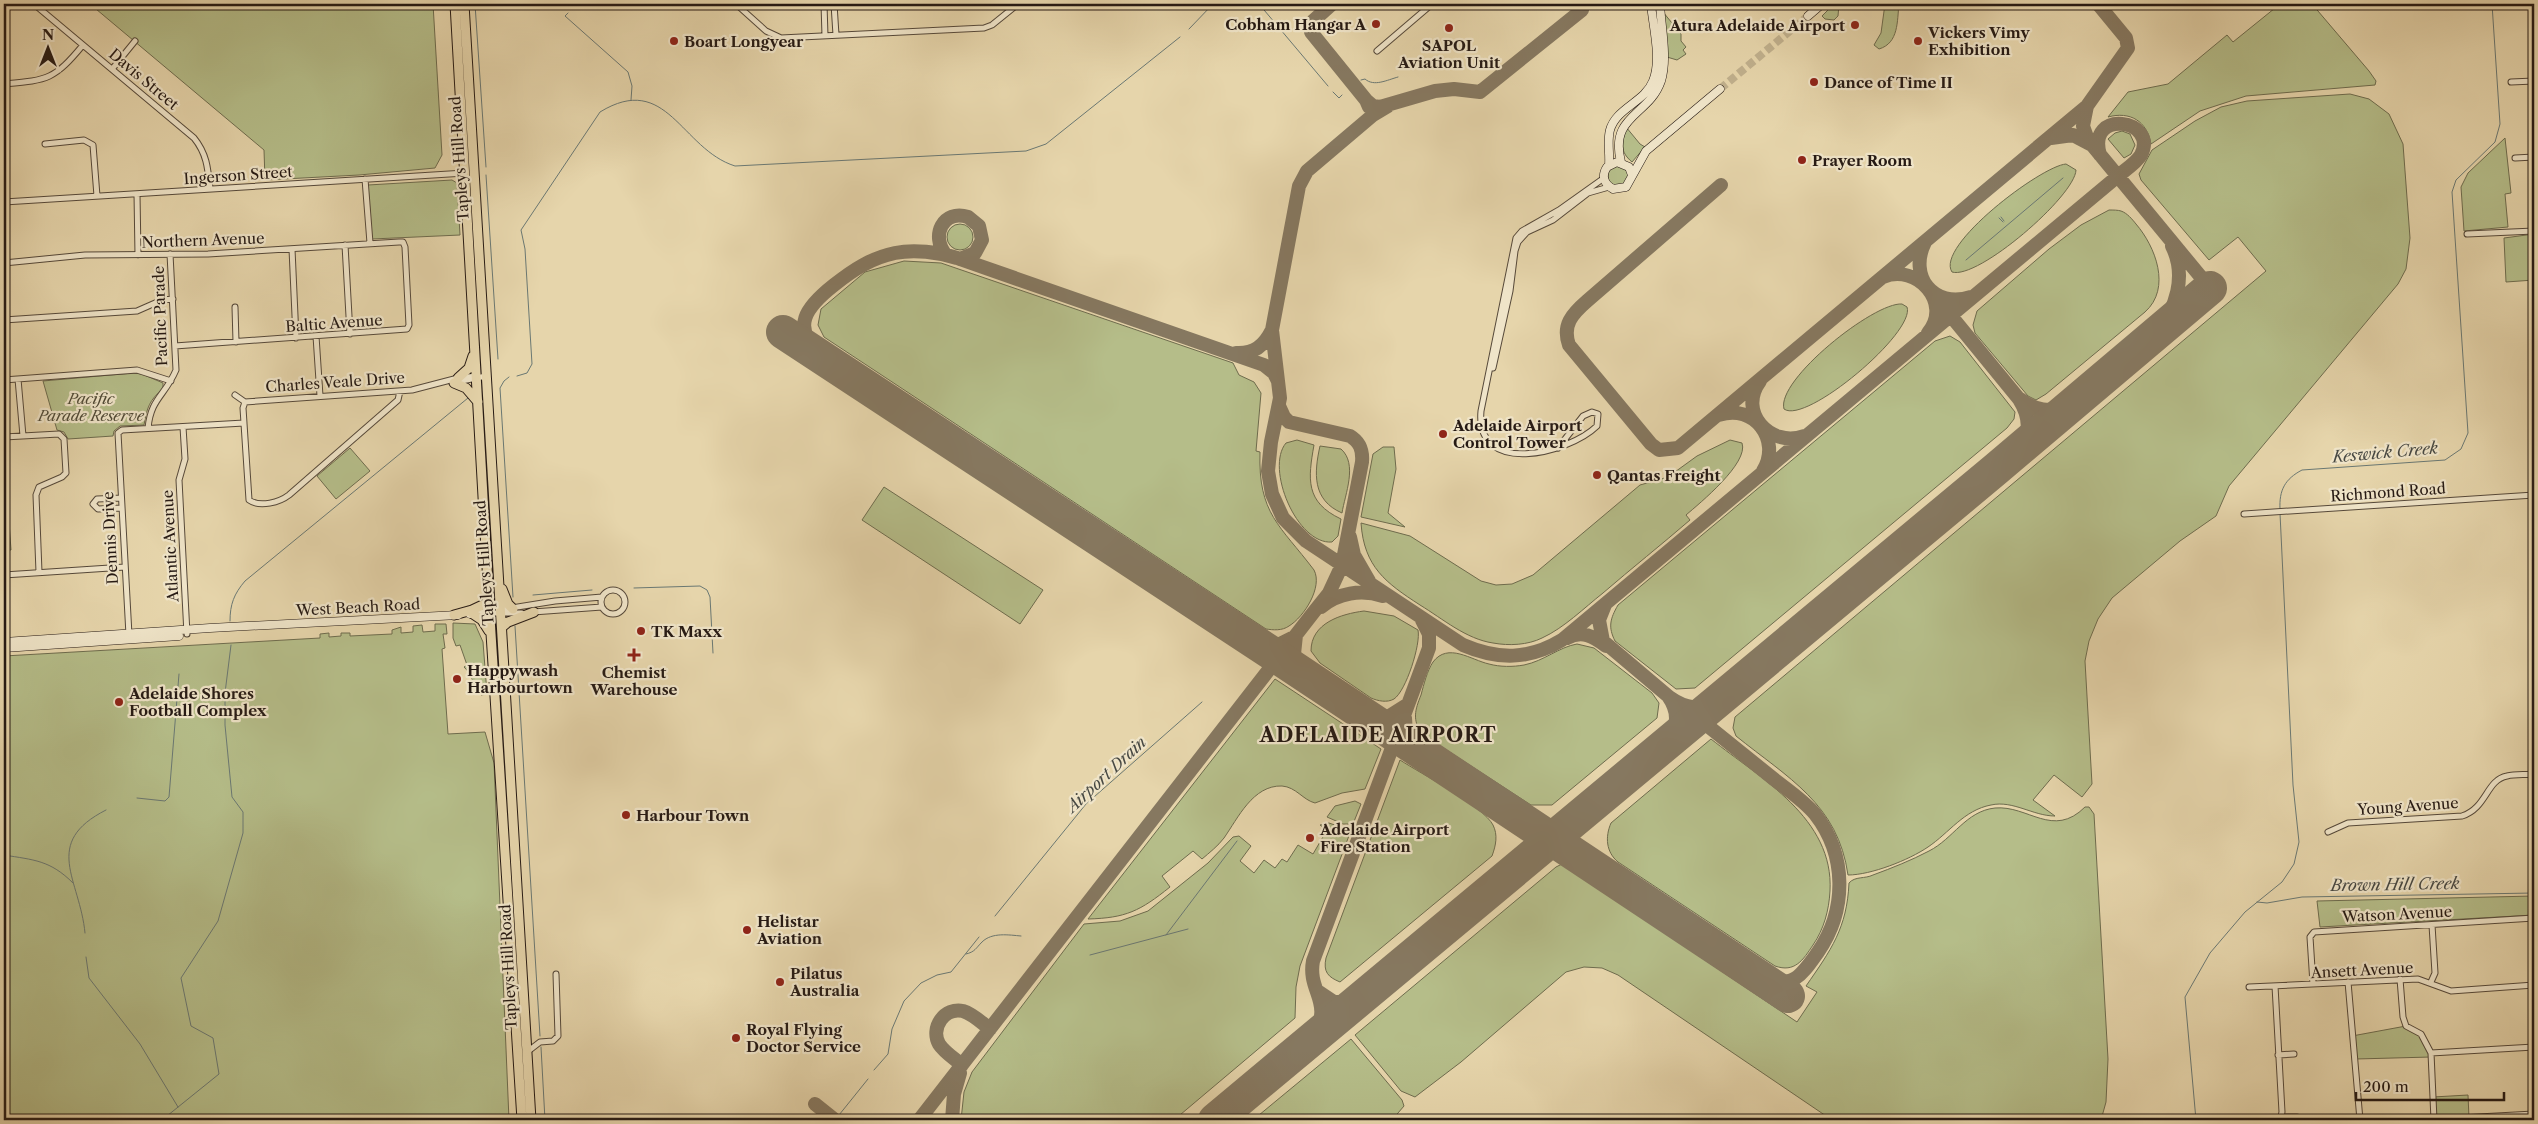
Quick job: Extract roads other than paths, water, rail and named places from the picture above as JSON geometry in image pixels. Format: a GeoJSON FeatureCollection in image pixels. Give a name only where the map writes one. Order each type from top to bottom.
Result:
{"type":"FeatureCollection","features":[{"type":"Feature","properties":{"kind":"main road","name":"Tapleys Hill Road"},"geometry":{"type":"LineString","coordinates":[[455,4],[491,636],[522,1042],[527,1052],[531,1120]]}},
{"type":"Feature","properties":{"kind":"main road","name":"Tapleys Hill Road"},"geometry":{"type":"LineString","coordinates":[[464,4],[502,627],[522,1042],[522,1120]]}},
{"type":"Feature","properties":{"kind":"main road"},"geometry":{"type":"LineString","coordinates":[[475,353],[469,368],[456,380],[478,402]]}},
{"type":"Feature","properties":{"kind":"main road"},"geometry":{"type":"LineString","coordinates":[[498,575],[508,604],[513,609]]}},
{"type":"Feature","properties":{"kind":"main road"},"geometry":{"type":"LineString","coordinates":[[454,615],[472,610],[489,602]]}},
{"type":"Feature","properties":{"kind":"main road"},"geometry":{"type":"LineString","coordinates":[[502,627],[508,622],[534,612]]}},
{"type":"Feature","properties":{"kind":"main road"},"geometry":{"type":"LineString","coordinates":[[473,614],[482,620],[491,636]]}},
{"type":"Feature","properties":{"kind":"street","name":"Davis Street"},"geometry":{"type":"LineString","coordinates":[[34,4],[113,68],[194,138],[203,149],[208,164],[210,189]]}},
{"type":"Feature","properties":{"kind":"street"},"geometry":{"type":"LineString","coordinates":[[736,4],[774,36],[781,38],[984,28],[992,25],[1018,4]]}},
{"type":"Feature","properties":{"kind":"street"},"geometry":{"type":"LineString","coordinates":[[824,4],[825,36]]}},
{"type":"Feature","properties":{"kind":"street"},"geometry":{"type":"LineString","coordinates":[[834,4],[836,36]]}},
{"type":"Feature","properties":{"kind":"street"},"geometry":{"type":"LineString","coordinates":[[1377,51],[1432,4]]}},
{"type":"Feature","properties":{"kind":"street"},"geometry":{"type":"LineString","coordinates":[[1558,448],[1584,416],[1592,412],[1598,414],[1599,422],[1594,428],[1576,440],[1558,448],[1548,452],[1528,454],[1507,451],[1489,443],[1483,433],[1480,418],[1516,238],[1522,231],[1559,210],[1604,178],[1609,165],[1609,134],[1612,124],[1643,96],[1655,74],[1656,57],[1651,4]]}},
{"type":"Feature","properties":{"kind":"street"},"geometry":{"type":"LineString","coordinates":[[1632,175],[1628,167],[1621,162],[1618,146],[1623,128],[1630,117],[1654,95],[1660,82],[1663,66],[1660,4]]}},
{"type":"Feature","properties":{"kind":"street"},"geometry":{"type":"LineString","coordinates":[[1808,16],[1822,4]]}},
{"type":"Feature","properties":{"kind":"street"},"geometry":{"type":"LineString","coordinates":[[2502,4],[2515,4]]}},
{"type":"Feature","properties":{"kind":"street"},"geometry":{"type":"LineString","coordinates":[[113,68],[135,42]]}},
{"type":"Feature","properties":{"kind":"street"},"geometry":{"type":"LineString","coordinates":[[4,84],[40,81],[52,77],[66,65],[83,45]]}},
{"type":"Feature","properties":{"kind":"street"},"geometry":{"type":"LineString","coordinates":[[2511,82],[2534,81]]}},
{"type":"Feature","properties":{"kind":"street"},"geometry":{"type":"LineString","coordinates":[[1489,378],[1500,341],[1518,242],[1527,232],[1554,220],[1588,193],[1609,187],[1618,190],[1626,187],[1646,150],[1720,89]]}},
{"type":"Feature","properties":{"kind":"street"},"geometry":{"type":"LineString","coordinates":[[44,144],[84,140],[93,145],[97,196]]}},
{"type":"Feature","properties":{"kind":"street"},"geometry":{"type":"LineString","coordinates":[[2515,158],[2534,156]]}},
{"type":"Feature","properties":{"kind":"street"},"geometry":{"type":"LineString","coordinates":[[1609,165],[1621,162]]}},
{"type":"Feature","properties":{"kind":"street","name":"Ingerson Street"},"geometry":{"type":"LineString","coordinates":[[4,202],[474,172]]}},
{"type":"Feature","properties":{"kind":"street"},"geometry":{"type":"LineString","coordinates":[[1604,178],[1609,187]]}},
{"type":"Feature","properties":{"kind":"street"},"geometry":{"type":"LineString","coordinates":[[366,179],[370,244]]}},
{"type":"Feature","properties":{"kind":"street"},"geometry":{"type":"LineString","coordinates":[[137,194],[138,255]]}},
{"type":"Feature","properties":{"kind":"street"},"geometry":{"type":"LineString","coordinates":[[2467,234],[2534,230]]}},
{"type":"Feature","properties":{"kind":"street","name":"Northern Avenue"},"geometry":{"type":"LineString","coordinates":[[4,263],[85,255],[170,254],[403,242]]}},
{"type":"Feature","properties":{"kind":"street","name":"Baltic Avenue"},"geometry":{"type":"LineString","coordinates":[[175,346],[407,329],[409,325],[405,247],[403,242]]}},
{"type":"Feature","properties":{"kind":"street"},"geometry":{"type":"LineString","coordinates":[[345,245],[350,334]]}},
{"type":"Feature","properties":{"kind":"street"},"geometry":{"type":"LineString","coordinates":[[292,248],[296,338]]}},
{"type":"Feature","properties":{"kind":"street","name":"Pacific Parade"},"geometry":{"type":"LineString","coordinates":[[148,428],[154,402],[171,381],[176,370],[170,254]]}},
{"type":"Feature","properties":{"kind":"street"},"geometry":{"type":"LineString","coordinates":[[4,320],[137,311],[162,300],[173,299]]}},
{"type":"Feature","properties":{"kind":"street"},"geometry":{"type":"LineString","coordinates":[[235,308],[236,342]]}},
{"type":"Feature","properties":{"kind":"street"},"geometry":{"type":"LineString","coordinates":[[316,336],[320,396]]}},
{"type":"Feature","properties":{"kind":"street"},"geometry":{"type":"LineString","coordinates":[[4,380],[137,370],[171,381]]}},
{"type":"Feature","properties":{"kind":"street","name":"Charles Veale Drive"},"geometry":{"type":"LineString","coordinates":[[235,395],[245,402],[400,392],[456,380],[486,376]]}},
{"type":"Feature","properties":{"kind":"street"},"geometry":{"type":"LineString","coordinates":[[18,379],[23,436]]}},
{"type":"Feature","properties":{"kind":"street"},"geometry":{"type":"LineString","coordinates":[[245,402],[243,408],[249,497],[254,503],[276,502],[289,495],[398,400],[400,392]]}},
{"type":"Feature","properties":{"kind":"street"},"geometry":{"type":"LineString","coordinates":[[148,428],[244,423]]}},
{"type":"Feature","properties":{"kind":"street","name":"Atlantic Avenue"},"geometry":{"type":"LineString","coordinates":[[183,427],[185,460],[179,480],[187,632]]}},
{"type":"Feature","properties":{"kind":"street","name":"Dennis Drive"},"geometry":{"type":"LineString","coordinates":[[129,637],[120,498],[118,433],[122,430],[148,428]]}},
{"type":"Feature","properties":{"kind":"street"},"geometry":{"type":"LineString","coordinates":[[4,437],[59,434],[64,439],[66,474],[62,478],[39,487],[36,496],[39,572]]}},
{"type":"Feature","properties":{"kind":"street","name":"Richmond Road"},"geometry":{"type":"LineString","coordinates":[[2244,514],[2534,495]]}},
{"type":"Feature","properties":{"kind":"street"},"geometry":{"type":"LineString","coordinates":[[120,498],[97,500],[93,504],[98,509],[121,508]]}},
{"type":"Feature","properties":{"kind":"street"},"geometry":{"type":"LineString","coordinates":[[4,574],[125,568]]}},
{"type":"Feature","properties":{"kind":"street"},"geometry":{"type":"LineString","coordinates":[[501,612],[555,601],[602,597],[608,591],[616,591],[623,595],[625,602],[621,611],[614,614],[607,612],[602,607],[602,597]]}},
{"type":"Feature","properties":{"kind":"street"},"geometry":{"type":"LineString","coordinates":[[490,613],[602,607]]}},
{"type":"Feature","properties":{"kind":"street","name":"West Beach Road"},"geometry":{"type":"LineString","coordinates":[[4,648],[228,628],[490,613]]}},
{"type":"Feature","properties":{"kind":"street","name":"West Beach Road"},"geometry":{"type":"LineString","coordinates":[[4,642],[129,637]]}},
{"type":"Feature","properties":{"kind":"street","name":"Young Avenue"},"geometry":{"type":"LineString","coordinates":[[2328,832],[2348,823],[2462,816],[2472,813],[2480,806],[2494,782],[2506,776],[2534,774]]}},
{"type":"Feature","properties":{"kind":"street","name":"Watson Avenue"},"geometry":{"type":"LineString","coordinates":[[2313,984],[2310,937],[2314,932],[2534,918]]}},
{"type":"Feature","properties":{"kind":"street"},"geometry":{"type":"LineString","coordinates":[[2431,982],[2435,973],[2432,925]]}},
{"type":"Feature","properties":{"kind":"street"},"geometry":{"type":"LineString","coordinates":[[522,1042],[553,1041],[558,1036],[556,974]]}},
{"type":"Feature","properties":{"kind":"street"},"geometry":{"type":"LineString","coordinates":[[2400,979],[2403,1017],[2406,1026],[2421,1034],[2431,1053],[2434,1120]]}},
{"type":"Feature","properties":{"kind":"street","name":"Ansett Avenue"},"geometry":{"type":"LineString","coordinates":[[2249,988],[2400,979],[2418,979],[2431,982],[2441,989],[2451,991],[2534,985]]}},
{"type":"Feature","properties":{"kind":"street"},"geometry":{"type":"LineString","coordinates":[[2348,982],[2360,1120]]}},
{"type":"Feature","properties":{"kind":"street"},"geometry":{"type":"LineString","coordinates":[[2275,986],[2281,1119],[2298,1117]]}},
{"type":"Feature","properties":{"kind":"street"},"geometry":{"type":"LineString","coordinates":[[527,1052],[540,1042]]}},
{"type":"Feature","properties":{"kind":"street"},"geometry":{"type":"LineString","coordinates":[[2431,1053],[2534,1046]]}},
{"type":"Feature","properties":{"kind":"street"},"geometry":{"type":"LineString","coordinates":[[2278,1055],[2294,1054]]}},
{"type":"Feature","properties":{"kind":"street"},"geometry":{"type":"LineString","coordinates":[[2422,1120],[2534,1114]]}},
{"type":"Feature","properties":{"kind":"waterway"},"geometry":{"type":"LineString","coordinates":[[475,4],[486,167]]}},
{"type":"Feature","properties":{"kind":"waterway"},"geometry":{"type":"LineString","coordinates":[[1189,29],[1213,4]]}},
{"type":"Feature","properties":{"kind":"waterway"},"geometry":{"type":"LineString","coordinates":[[1259,4],[1328,86]]}},
{"type":"Feature","properties":{"kind":"waterway","name":"Keswick Creek"},"geometry":{"type":"LineString","coordinates":[[2280,509],[2284,486],[2291,477],[2302,470],[2445,460],[2461,449],[2468,433],[2452,192],[2456,180],[2495,142],[2500,124],[2492,4]]}},
{"type":"Feature","properties":{"kind":"waterway"},"geometry":{"type":"LineString","coordinates":[[568,13],[565,16],[628,72],[632,86],[631,100]]}},
{"type":"Feature","properties":{"kind":"waterway"},"geometry":{"type":"LineString","coordinates":[[517,376],[527,373],[532,364],[525,249],[521,230],[600,112],[623,102],[642,101],[658,107],[672,117],[716,157],[735,166],[1026,151],[1046,144],[1180,37]]}},
{"type":"Feature","properties":{"kind":"waterway","name":"Airport Drain"},"geometry":{"type":"LineString","coordinates":[[1361,80],[1365,79],[1376,83],[1398,77]]}},
{"type":"Feature","properties":{"kind":"waterway","name":"Airport Drain"},"geometry":{"type":"LineString","coordinates":[[1333,92],[1339,98],[1342,95]]}},
{"type":"Feature","properties":{"kind":"waterway"},"geometry":{"type":"LineString","coordinates":[[486,175],[498,359]]}},
{"type":"Feature","properties":{"kind":"waterway"},"geometry":{"type":"LineString","coordinates":[[1966,260],[2063,178]]}},
{"type":"Feature","properties":{"kind":"waterway"},"geometry":{"type":"LineString","coordinates":[[2001,217],[2004,221]]}},
{"type":"Feature","properties":{"kind":"waterway"},"geometry":{"type":"LineString","coordinates":[[1999,218],[2003,222]]}},
{"type":"Feature","properties":{"kind":"waterway"},"geometry":{"type":"LineString","coordinates":[[509,377],[500,388],[513,597]]}},
{"type":"Feature","properties":{"kind":"waterway"},"geometry":{"type":"LineString","coordinates":[[230,621],[233,600],[245,581],[468,398]]}},
{"type":"Feature","properties":{"kind":"waterway","name":"Keswick Creek"},"geometry":{"type":"LineString","coordinates":[[2196,1120],[2185,997],[2210,953],[2245,912],[2282,882],[2294,864],[2299,842],[2293,785],[2280,513]]}},
{"type":"Feature","properties":{"kind":"waterway"},"geometry":{"type":"LineString","coordinates":[[634,588],[700,586],[707,590],[710,597],[713,653]]}},
{"type":"Feature","properties":{"kind":"waterway"},"geometry":{"type":"LineString","coordinates":[[533,595],[592,590]]}},
{"type":"Feature","properties":{"kind":"waterway"},"geometry":{"type":"LineString","coordinates":[[515,626],[540,1036]]}},
{"type":"Feature","properties":{"kind":"waterway"},"geometry":{"type":"LineString","coordinates":[[162,1120],[219,1074],[213,1038],[191,1026],[181,978],[218,921],[243,833],[243,812],[232,797],[225,725],[225,693],[231,645]]}},
{"type":"Feature","properties":{"kind":"waterway"},"geometry":{"type":"LineString","coordinates":[[137,798],[165,801],[169,797],[179,674]]}},
{"type":"Feature","properties":{"kind":"waterway","name":"Airport Drain"},"geometry":{"type":"LineString","coordinates":[[995,916],[1086,804],[1202,702]]}},
{"type":"Feature","properties":{"kind":"waterway"},"geometry":{"type":"LineString","coordinates":[[85,933],[69,864],[69,849],[75,836],[86,823],[106,810]]}},
{"type":"Feature","properties":{"kind":"waterway"},"geometry":{"type":"LineString","coordinates":[[1166,935],[1237,841]]}},
{"type":"Feature","properties":{"kind":"waterway"},"geometry":{"type":"LineString","coordinates":[[4,855],[49,865],[65,875],[73,883]]}},
{"type":"Feature","properties":{"kind":"waterway","name":"Brown Hill Creek"},"geometry":{"type":"LineString","coordinates":[[2257,902],[2267,903],[2302,897],[2534,893]]}},
{"type":"Feature","properties":{"kind":"waterway"},"geometry":{"type":"LineString","coordinates":[[1090,955],[1188,929]]}},
{"type":"Feature","properties":{"kind":"waterway"},"geometry":{"type":"LineString","coordinates":[[966,954],[991,937],[1001,935],[1021,936]]}},
{"type":"Feature","properties":{"kind":"waterway","name":"Airport Drain"},"geometry":{"type":"LineString","coordinates":[[874,1070],[888,1054],[892,1029],[904,1001],[921,983],[937,975],[951,972],[979,937]]}},
{"type":"Feature","properties":{"kind":"waterway"},"geometry":{"type":"LineString","coordinates":[[86,957],[89,978],[140,1044],[178,1107]]}},
{"type":"Feature","properties":{"kind":"waterway"},"geometry":{"type":"LineString","coordinates":[[541,1047],[545,1120]]}},
{"type":"Feature","properties":{"kind":"waterway","name":"Airport Drain"},"geometry":{"type":"LineString","coordinates":[[835,1120],[868,1079]]}},
{"type":"Feature","properties":{"kind":"tunnel"},"geometry":{"type":"LineString","coordinates":[[1720,89],[1808,16]]}},
{"type":"Feature","properties":{"kind":"place","name":"Cobham Hangar A"},"geometry":{"type":"Point","coordinates":[1376,24]}},
{"type":"Feature","properties":{"kind":"place","name":"Atura Adelaide Airport"},"geometry":{"type":"Point","coordinates":[1855,25]}},
{"type":"Feature","properties":{"kind":"place","name":"SAPOL Aviation Unit"},"geometry":{"type":"Point","coordinates":[1449,28]}},
{"type":"Feature","properties":{"kind":"place","name":"Boart Longyear"},"geometry":{"type":"Point","coordinates":[674,41]}},
{"type":"Feature","properties":{"kind":"place","name":"Vickers Vimy Exhibition"},"geometry":{"type":"Point","coordinates":[1918,41]}},
{"type":"Feature","properties":{"kind":"place","name":"Dance of Time II"},"geometry":{"type":"Point","coordinates":[1814,82]}},
{"type":"Feature","properties":{"kind":"place","name":"Prayer Room"},"geometry":{"type":"Point","coordinates":[1802,160]}},
{"type":"Feature","properties":{"kind":"place","name":"Adelaide Airport Control Tower"},"geometry":{"type":"Point","coordinates":[1443,434]}},
{"type":"Feature","properties":{"kind":"place","name":"Qantas Freight"},"geometry":{"type":"Point","coordinates":[1597,475]}},
{"type":"Feature","properties":{"kind":"place","name":"TK Maxx"},"geometry":{"type":"Point","coordinates":[641,631]}},
{"type":"Feature","properties":{"kind":"place","name":"Chemist Warehouse"},"geometry":{"type":"Point","coordinates":[634,655]}},
{"type":"Feature","properties":{"kind":"place","name":"Happywash Harbourtown"},"geometry":{"type":"Point","coordinates":[457,679]}},
{"type":"Feature","properties":{"kind":"place","name":"Adelaide Shores Football Complex"},"geometry":{"type":"Point","coordinates":[119,702]}},
{"type":"Feature","properties":{"kind":"place","name":"Harbour Town"},"geometry":{"type":"Point","coordinates":[626,815]}},
{"type":"Feature","properties":{"kind":"place","name":"Adelaide Airport Fire Station"},"geometry":{"type":"Point","coordinates":[1310,838]}},
{"type":"Feature","properties":{"kind":"place","name":"Helistar Aviation"},"geometry":{"type":"Point","coordinates":[747,930]}},
{"type":"Feature","properties":{"kind":"place","name":"Pilatus Australia"},"geometry":{"type":"Point","coordinates":[780,982]}},
{"type":"Feature","properties":{"kind":"place","name":"Royal Flying Doctor Service"},"geometry":{"type":"Point","coordinates":[736,1038]}},
{"type":"Feature","properties":{"kind":"district","name":"ADELAIDE AIRPORT"},"geometry":{"type":"Point","coordinates":[1378,735]}},
{"type":"Feature","properties":{"kind":"park label","name":"Pacific Parade Reserve"},"geometry":{"type":"Point","coordinates":[91,406]}}]}
